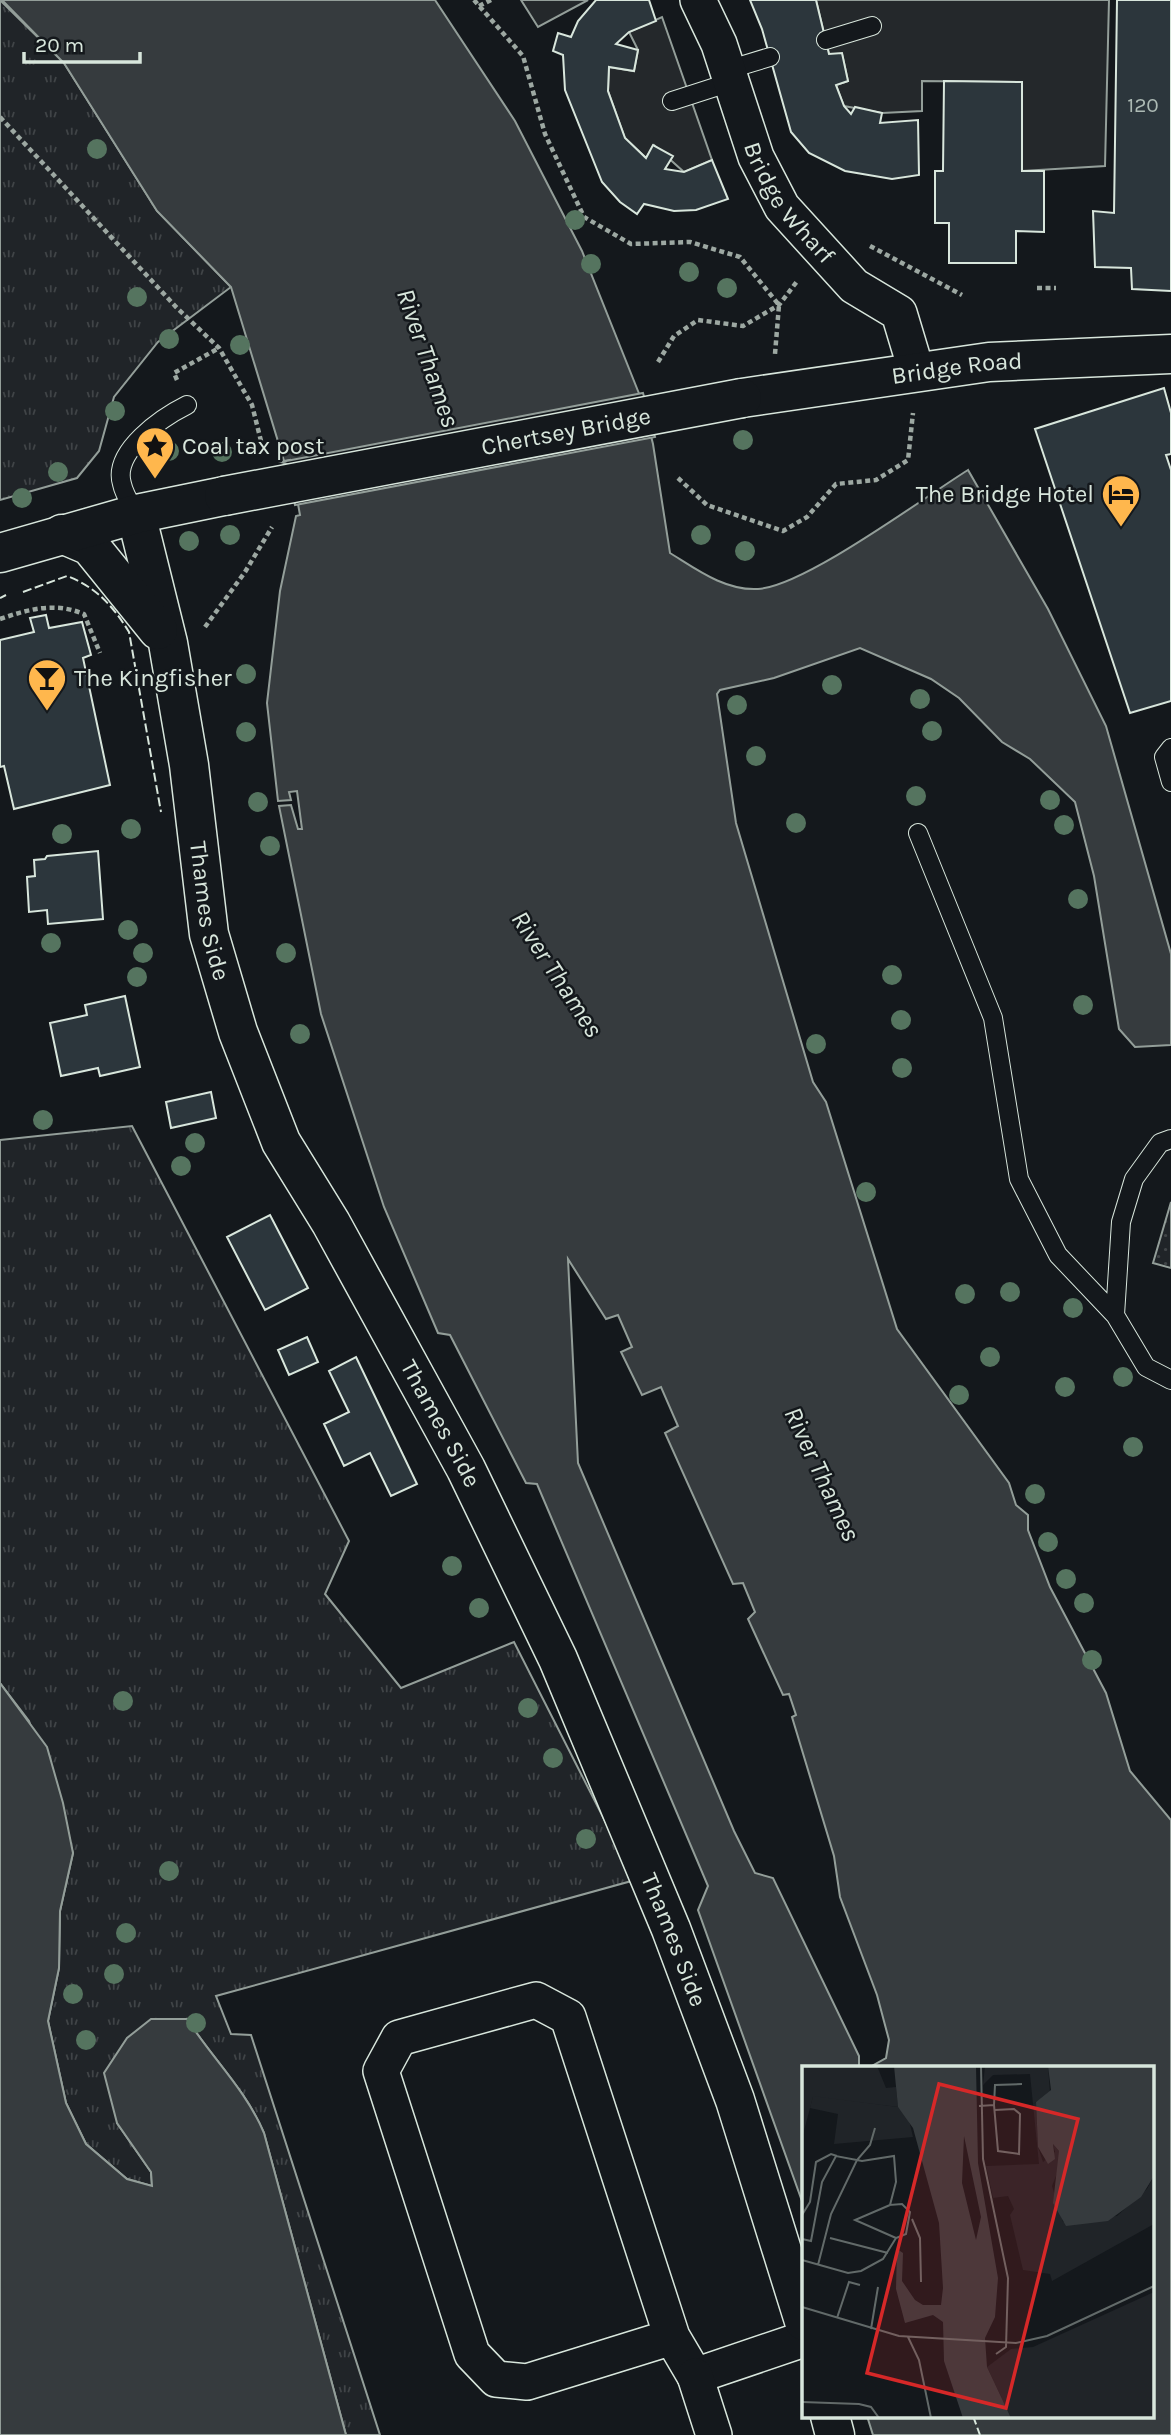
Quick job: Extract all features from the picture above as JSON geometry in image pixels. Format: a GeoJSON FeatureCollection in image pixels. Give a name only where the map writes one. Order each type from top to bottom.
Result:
{"type":"FeatureCollection","features":[{"type":"Feature","properties":{"kind":"street","name":"Bridge Wharf"},"geometry":{"type":"LineString","coordinates":[[698,0],[729,76],[756,157],[782,208],[854,286],[899,313],[917,373]]}},
{"type":"Feature","properties":{"kind":"street","name":"Bridge Road"},"geometry":{"type":"LineString","coordinates":[[743,398],[989,362],[1171,354]]}},
{"type":"Feature","properties":{"kind":"street","name":"Chertsey Bridge"},"geometry":{"type":"LineString","coordinates":[[0,553],[136,514],[743,398]]}},
{"type":"Feature","properties":{"kind":"street","name":"Thames Side"},"geometry":{"type":"LineString","coordinates":[[136,514],[183,640],[189,765],[209,934],[238,1032],[281,1142],[331,1223],[466,1469],[558,1659],[671,1929],[722,2063],[785,2254],[802,2317]]}},
{"type":"Feature","properties":{"kind":"street"},"geometry":{"type":"LineString","coordinates":[[62,534],[90,546],[183,640]]}},
{"type":"Feature","properties":{"kind":"street"},"geometry":{"type":"LineString","coordinates":[[672,2337],[527,2382],[496,2379],[472,2354],[381,2071],[399,2038],[536,2000],[568,2017],[672,2337],[695,2376],[715,2435]]}},
{"type":"Feature","properties":{"kind":"street"},"geometry":{"type":"LineString","coordinates":[[695,2376],[802,2339]]}},
{"type":"Feature","properties":{"kind":"street"},"geometry":{"type":"LineString","coordinates":[[831,2418],[835,2435]]}},
{"type":"Feature","properties":{"kind":"lane"},"geometry":{"type":"LineString","coordinates":[[826,40],[872,26]]}},
{"type":"Feature","properties":{"kind":"lane"},"geometry":{"type":"LineString","coordinates":[[672,101],[770,57]]}},
{"type":"Feature","properties":{"kind":"lane"},"geometry":{"type":"LineString","coordinates":[[136,514],[120,482],[125,463],[133,446],[149,428],[187,405]]}},
{"type":"Feature","properties":{"kind":"lane"},"geometry":{"type":"LineString","coordinates":[[1171,748],[1164,757],[1171,782]]}},
{"type":"Feature","properties":{"kind":"lane"},"geometry":{"type":"LineString","coordinates":[[918,833],[993,1018],[1019,1179],[1058,1255],[1115,1315],[1146,1367],[1171,1380]]}},
{"type":"Feature","properties":{"kind":"lane"},"geometry":{"type":"LineString","coordinates":[[1115,1315],[1121,1222],[1134,1179],[1160,1143],[1171,1139]]}},
{"type":"Feature","properties":{"kind":"path"},"geometry":{"type":"LineString","coordinates":[[474,0],[523,56],[545,134],[584,217],[631,244],[691,242],[740,257],[779,305],[775,360]]}},
{"type":"Feature","properties":{"kind":"path"},"geometry":{"type":"LineString","coordinates":[[479,6],[491,0]]}},
{"type":"Feature","properties":{"kind":"path"},"geometry":{"type":"LineString","coordinates":[[0,117],[176,307],[219,348],[252,405],[265,457]]}},
{"type":"Feature","properties":{"kind":"path"},"geometry":{"type":"LineString","coordinates":[[867,244],[962,295]]}},
{"type":"Feature","properties":{"kind":"path"},"geometry":{"type":"LineString","coordinates":[[658,362],[674,336],[698,320],[743,326],[779,305],[800,277]]}},
{"type":"Feature","properties":{"kind":"path"},"geometry":{"type":"LineString","coordinates":[[1037,288],[1056,288]]}},
{"type":"Feature","properties":{"kind":"path"},"geometry":{"type":"LineString","coordinates":[[187,405],[174,373],[219,348]]}},
{"type":"Feature","properties":{"kind":"path"},"geometry":{"type":"LineString","coordinates":[[678,478],[707,505],[783,531],[807,517],[836,484],[876,480],[908,460],[913,411]]}},
{"type":"Feature","properties":{"kind":"path"},"geometry":{"type":"LineString","coordinates":[[183,640],[245,572],[277,519]]}},
{"type":"Feature","properties":{"kind":"path"},"geometry":{"type":"LineString","coordinates":[[37,607],[38,616]]}},
{"type":"Feature","properties":{"kind":"path"},"geometry":{"type":"LineString","coordinates":[[0,619],[37,607],[69,608],[84,614],[100,653]]}},
{"type":"Feature","properties":{"kind":"green space"},"geometry":{"type":"Polygon","coordinates":[[[0,0],[64,63],[157,211],[231,287],[158,342],[114,397],[99,451],[77,478],[0,500],[0,0]]]}},
{"type":"Feature","properties":{"kind":"green space"},"geometry":{"type":"Polygon","coordinates":[[[132,1126],[349,1541],[325,1594],[401,1688],[514,1642],[635,1880],[216,1996],[231,2034],[251,2035],[380,2435],[346,2435],[264,2133],[238,2088],[187,2019],[117,2123],[151,2172],[152,2186],[127,2179],[86,2144],[66,2103],[48,2021],[59,1968],[60,1911],[73,1853],[29,1721],[0,1683],[0,1140],[132,1126]]]}},
{"type":"Feature","properties":{"kind":"green space"},"geometry":{"type":"Polygon","coordinates":[[[1171,1202],[1171,1268],[1153,1263],[1171,1202]]]}},
{"type":"Feature","properties":{"kind":"shaded area"},"geometry":{"type":"Polygon","coordinates":[[[521,0],[588,0],[538,27],[521,0]]]}},
{"type":"Feature","properties":{"kind":"shaded area"},"geometry":{"type":"Polygon","coordinates":[[[816,0],[1109,0],[1105,166],[1022,171],[1022,82],[922,81],[922,111],[882,113],[844,106],[836,85],[848,81],[842,54],[829,54],[816,0]]]}},
{"type":"Feature","properties":{"kind":"shaded area"},"geometry":{"type":"Polygon","coordinates":[[[662,17],[712,160],[684,172],[654,145],[646,158],[625,138],[608,91],[609,67],[634,71],[638,50],[629,32],[662,17]]]}},
{"type":"Feature","properties":{"kind":"water","name":"River Thames"},"geometry":{"type":"Polygon","coordinates":[[[2,0],[435,0],[515,121],[582,251],[642,401],[653,444],[670,553],[723,583],[746,589],[779,584],[833,557],[968,470],[1048,609],[1106,726],[1171,954],[1171,1045],[1135,1047],[1119,1029],[1094,876],[1075,802],[1030,759],[1002,742],[959,698],[931,679],[860,648],[774,678],[720,690],[717,694],[736,823],[813,1082],[826,1102],[897,1329],[1009,1483],[1016,1505],[1028,1515],[1028,1530],[1050,1587],[1106,1693],[1130,1771],[1171,1820],[1171,2435],[873,2435],[868,2418],[1154,2418],[1154,2066],[872,2066],[886,2058],[889,2040],[877,1995],[840,1897],[834,1856],[792,1717],[796,1715],[789,1694],[783,1695],[748,1619],[755,1612],[743,1583],[733,1584],[665,1433],[678,1426],[661,1387],[642,1395],[621,1352],[632,1347],[618,1315],[606,1319],[568,1259],[578,1463],[734,1831],[755,1873],[773,1878],[859,2056],[859,2066],[802,2066],[802,2201],[698,1910],[708,1886],[537,1484],[526,1483],[450,1335],[438,1333],[384,1207],[321,1014],[279,806],[291,805],[298,829],[302,829],[297,791],[289,792],[291,800],[278,801],[267,703],[280,591],[296,516],[300,515],[290,460],[284,461],[231,287],[157,211],[64,63],[2,0]]]}},
{"type":"Feature","properties":{"kind":"water"},"geometry":{"type":"Polygon","coordinates":[[[0,1683],[47,1747],[63,1803],[73,1853],[60,1911],[59,1968],[48,2021],[66,2103],[86,2144],[127,2179],[152,2186],[151,2172],[117,2123],[104,2073],[127,2038],[151,2019],[187,2019],[238,2088],[264,2133],[346,2435],[0,2435],[0,1683]]]}},
{"type":"Feature","properties":{"kind":"pier"},"geometry":{"type":"Polygon","coordinates":[[[643,393],[655,437],[295,505],[287,464],[281,462],[643,393]]]}},
{"type":"Feature","properties":{"kind":"building"},"geometry":{"type":"Polygon","coordinates":[[[596,0],[649,0],[656,21],[629,32],[616,44],[638,50],[634,71],[609,67],[608,91],[625,138],[646,158],[653,145],[673,156],[665,169],[684,172],[712,160],[728,199],[696,210],[674,211],[644,204],[637,214],[620,202],[602,182],[565,90],[563,55],[553,51],[558,33],[571,37],[578,21],[596,0]]]}},
{"type":"Feature","properties":{"kind":"building"},"geometry":{"type":"Polygon","coordinates":[[[750,0],[816,0],[829,54],[842,53],[848,81],[836,85],[844,106],[851,114],[855,107],[882,113],[880,123],[918,120],[919,175],[892,179],[845,171],[809,153],[791,132],[762,29],[750,0]]]}},
{"type":"Feature","properties":{"kind":"building"},"geometry":{"type":"Polygon","coordinates":[[[1117,0],[1171,0],[1171,291],[1132,289],[1131,268],[1095,267],[1093,211],[1114,213],[1117,0]]]}},
{"type":"Feature","properties":{"kind":"building"},"geometry":{"type":"Polygon","coordinates":[[[944,81],[1022,82],[1022,171],[1044,171],[1044,232],[1016,231],[1016,263],[949,263],[949,223],[935,223],[935,171],[943,171],[944,81]]]}},
{"type":"Feature","properties":{"kind":"building","name":"The Bridge Hotel"},"geometry":{"type":"Polygon","coordinates":[[[1164,388],[1171,413],[1171,454],[1166,455],[1171,470],[1171,701],[1130,713],[1035,429],[1164,388]]]}},
{"type":"Feature","properties":{"kind":"building","name":"The Kingfisher"},"geometry":{"type":"Polygon","coordinates":[[[46,615],[49,628],[82,622],[91,655],[83,658],[110,785],[14,809],[4,766],[0,767],[0,640],[34,632],[30,618],[46,615]]]}},
{"type":"Feature","properties":{"kind":"building"},"geometry":{"type":"Polygon","coordinates":[[[98,851],[103,919],[48,924],[47,910],[29,912],[27,877],[35,876],[34,860],[45,859],[47,856],[98,851]]]}},
{"type":"Feature","properties":{"kind":"building"},"geometry":{"type":"Polygon","coordinates":[[[125,996],[140,1067],[100,1076],[98,1068],[61,1076],[50,1023],[87,1015],[85,1005],[125,996]]]}},
{"type":"Feature","properties":{"kind":"building"},"geometry":{"type":"Polygon","coordinates":[[[211,1092],[216,1118],[171,1128],[166,1102],[211,1092]]]}},
{"type":"Feature","properties":{"kind":"building"},"geometry":{"type":"Polygon","coordinates":[[[270,1215],[308,1288],[265,1310],[227,1237],[270,1215]]]}},
{"type":"Feature","properties":{"kind":"building"},"geometry":{"type":"Polygon","coordinates":[[[307,1337],[318,1362],[289,1375],[278,1350],[307,1337]]]}},
{"type":"Feature","properties":{"kind":"building"},"geometry":{"type":"Polygon","coordinates":[[[356,1357],[417,1484],[391,1496],[370,1453],[344,1466],[324,1424],[349,1412],[329,1371],[356,1357]]]}},
{"type":"Feature","properties":{"kind":"fence"},"geometry":{"type":"LineString","coordinates":[[23,592],[67,576],[103,598],[129,632],[161,812]]}},
{"type":"Feature","properties":{"kind":"fence"},"geometry":{"type":"LineString","coordinates":[[0,598],[6,595]]}},
{"type":"Feature","properties":{"kind":"fence"},"geometry":{"type":"LineString","coordinates":[[974,2418],[980,2435]]}},
{"type":"Feature","properties":{"kind":"place","name":"Coal tax post"},"geometry":{"type":"Point","coordinates":[155,480]}},
{"type":"Feature","properties":{"kind":"place","name":"The Bridge Hotel"},"geometry":{"type":"Point","coordinates":[1121,528]}},
{"type":"Feature","properties":{"kind":"place","name":"The Kingfisher"},"geometry":{"type":"Point","coordinates":[47,712]}}]}
